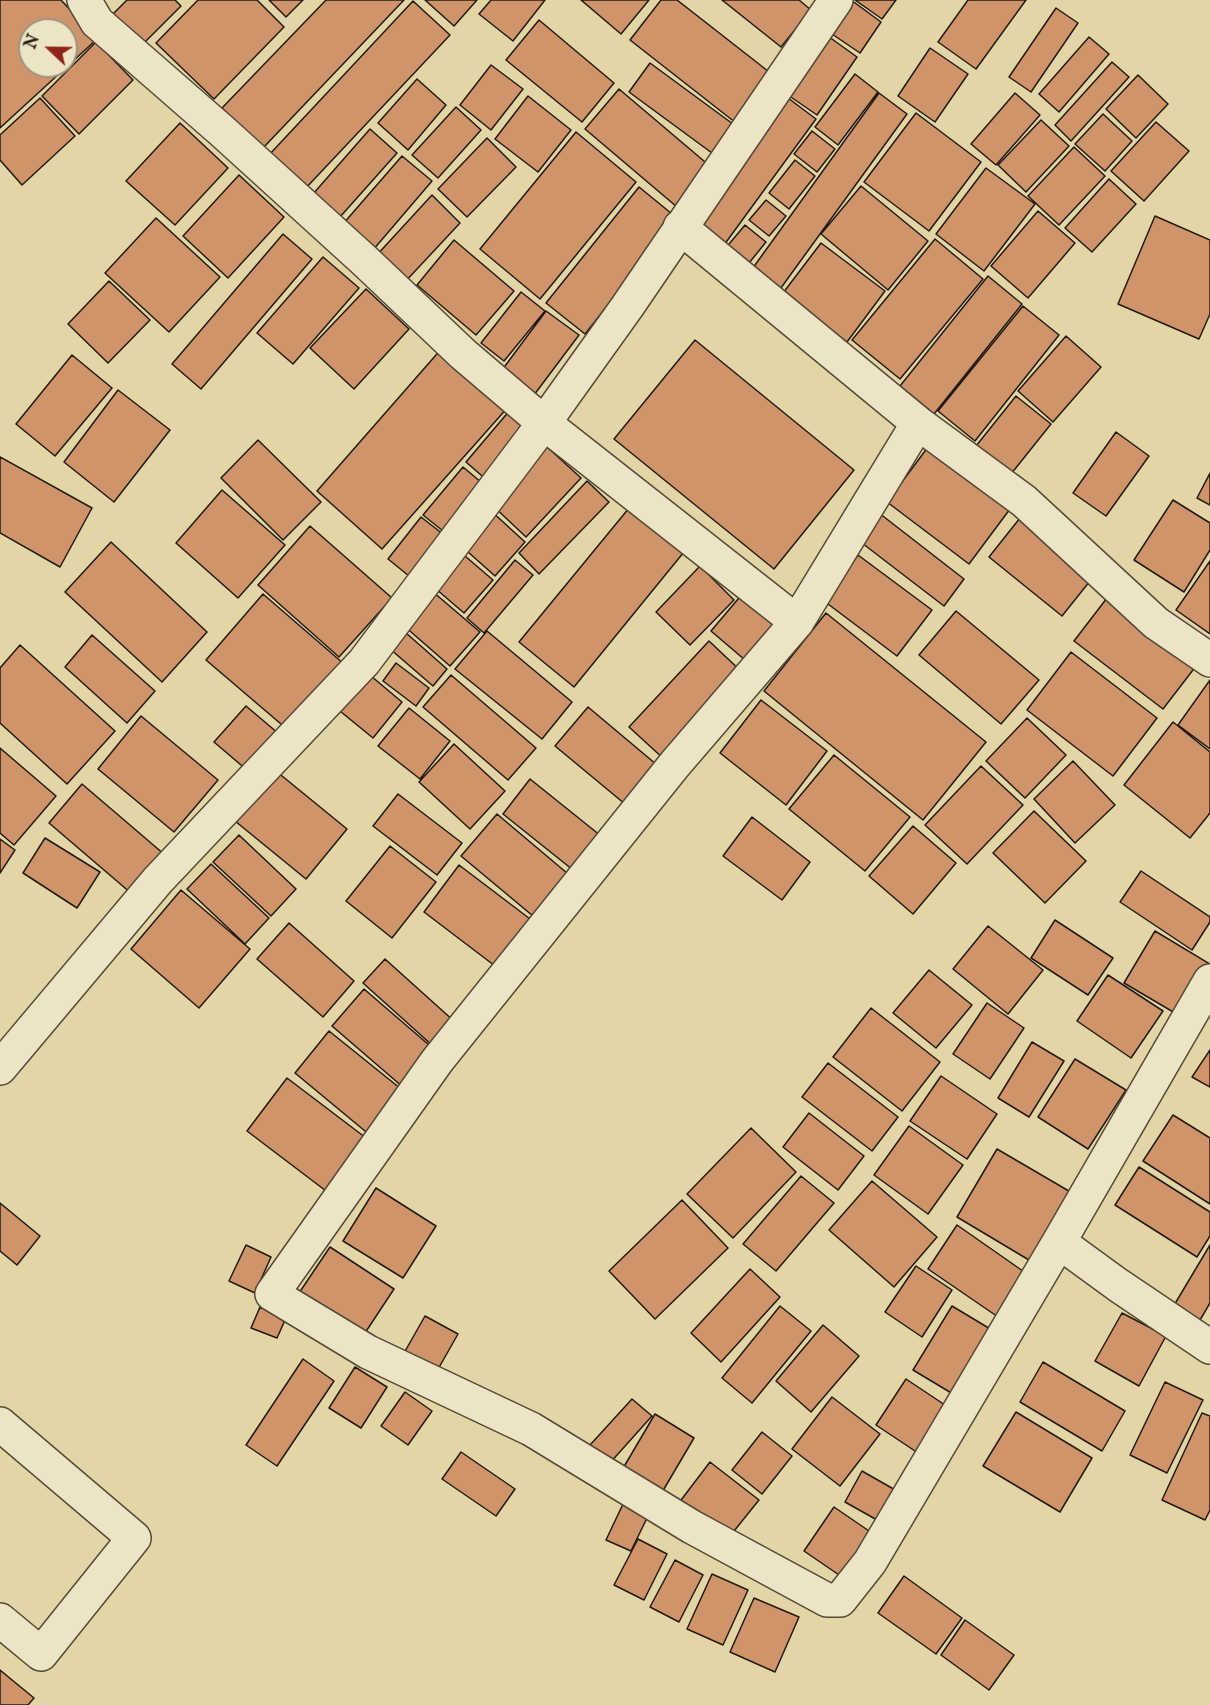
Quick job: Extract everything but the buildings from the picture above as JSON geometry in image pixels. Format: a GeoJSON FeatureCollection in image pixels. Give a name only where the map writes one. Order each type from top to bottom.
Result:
{"type":"FeatureCollection","features":[{"type":"Feature","properties":{"kind":"street"},"geometry":{"type":"LineString","coordinates":[[84,0],[97,22],[222,131],[463,354],[544,423],[797,621]]}},
{"type":"Feature","properties":{"kind":"street"},"geometry":{"type":"LineString","coordinates":[[0,1068],[158,880],[364,662],[544,423],[627,307],[836,0]]}},
{"type":"Feature","properties":{"kind":"street"},"geometry":{"type":"LineString","coordinates":[[680,227],[918,423],[1024,501],[1156,623],[1210,660]]}},
{"type":"Feature","properties":{"kind":"street"},"geometry":{"type":"LineString","coordinates":[[918,423],[797,621],[675,764],[436,1061],[272,1294],[368,1352],[531,1429],[692,1527],[827,1600],[840,1600],[870,1562],[1210,981]]}},
{"type":"Feature","properties":{"kind":"street"},"geometry":{"type":"LineString","coordinates":[[1059,1242],[1210,1347]]}},
{"type":"Feature","properties":{"kind":"street"},"geometry":{"type":"LineString","coordinates":[[0,1424],[134,1538],[41,1654],[0,1620]]}}]}
